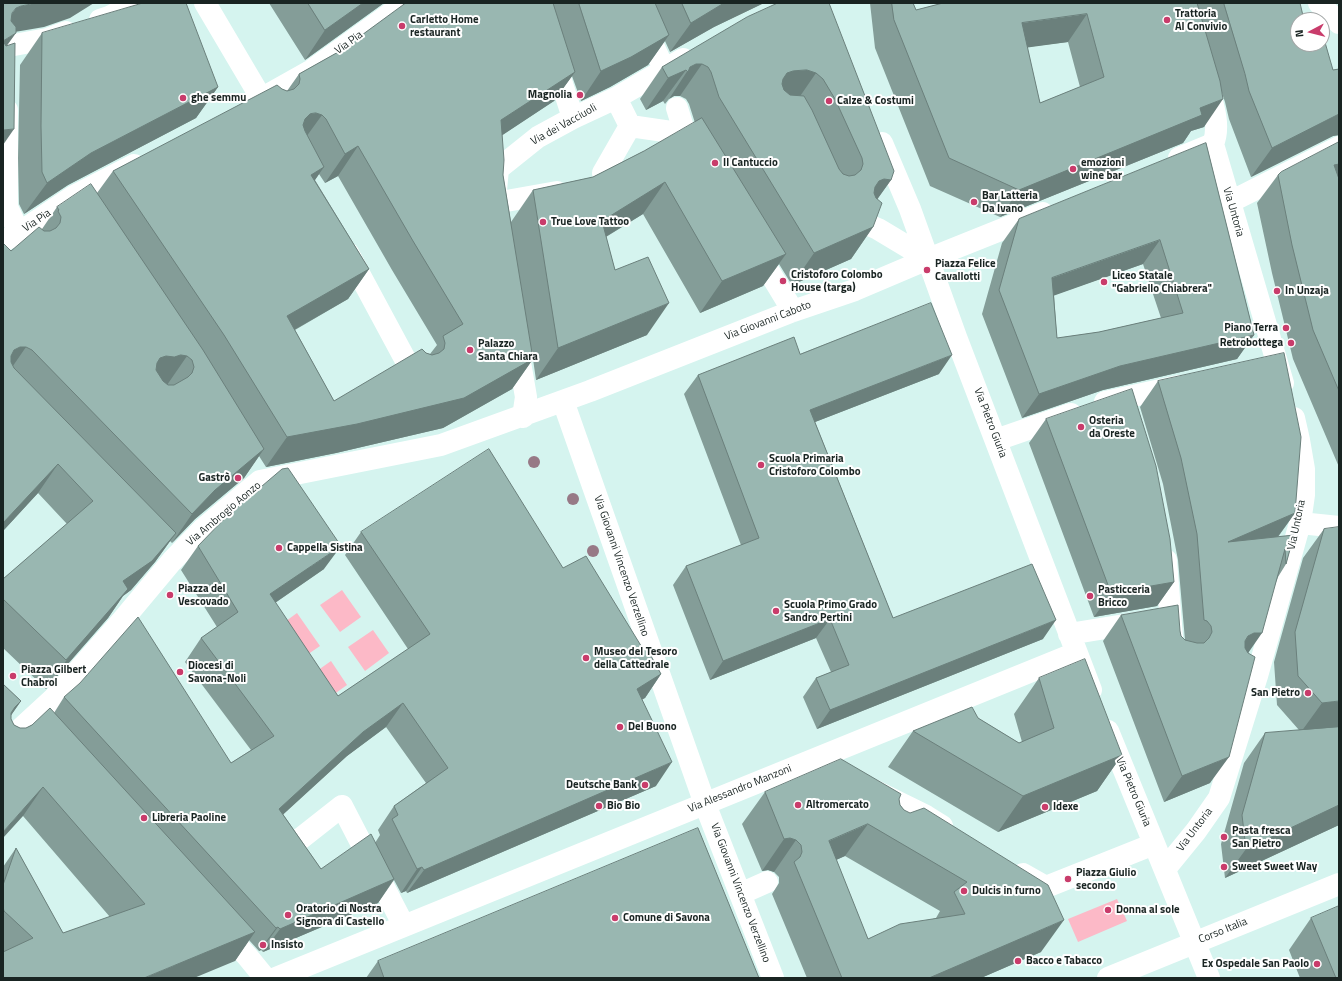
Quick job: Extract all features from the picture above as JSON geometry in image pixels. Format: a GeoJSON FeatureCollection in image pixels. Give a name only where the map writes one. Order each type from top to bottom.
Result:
{"type":"FeatureCollection","features":[{"type":"Feature","properties":{"kind":"street"},"geometry":{"type":"LineString","coordinates":[[6,52],[109,17],[136,3]]}},
{"type":"Feature","properties":{"kind":"street"},"geometry":{"type":"LineString","coordinates":[[205,3],[264,103]]}},
{"type":"Feature","properties":{"kind":"street","name":"Via Pia"},"geometry":{"type":"LineString","coordinates":[[234,113],[264,103],[406,3]]}},
{"type":"Feature","properties":{"kind":"street"},"geometry":{"type":"LineString","coordinates":[[536,3],[573,118]]}},
{"type":"Feature","properties":{"kind":"street"},"geometry":{"type":"LineString","coordinates":[[640,3],[641,19],[662,74]]}},
{"type":"Feature","properties":{"kind":"street"},"geometry":{"type":"LineString","coordinates":[[1319,3],[1339,23]]}},
{"type":"Feature","properties":{"kind":"street","name":"Via dei Vacciuoli"},"geometry":{"type":"LineString","coordinates":[[498,226],[495,203],[498,169],[538,137],[662,74],[698,50]]}},
{"type":"Feature","properties":{"kind":"street","name":"Via Untoria"},"geometry":{"type":"LineString","coordinates":[[1165,869],[1196,831],[1219,798],[1235,750],[1248,674],[1300,523],[1304,495],[1304,469],[1300,440],[1294,414],[1269,365],[1230,202],[1213,144],[1217,130],[1213,106],[1200,63]]}},
{"type":"Feature","properties":{"kind":"street"},"geometry":{"type":"LineString","coordinates":[[8,87],[6,158],[7,207],[17,241]]}},
{"type":"Feature","properties":{"kind":"street"},"geometry":{"type":"LineString","coordinates":[[616,98],[630,126]]}},
{"type":"Feature","properties":{"kind":"street"},"geometry":{"type":"LineString","coordinates":[[677,108],[685,134],[706,168]]}},
{"type":"Feature","properties":{"kind":"street"},"geometry":{"type":"LineString","coordinates":[[630,126],[685,134]]}},
{"type":"Feature","properties":{"kind":"street"},"geometry":{"type":"LineString","coordinates":[[589,180],[630,126]]}},
{"type":"Feature","properties":{"kind":"street","name":"Via Pietro Giuria"},"geometry":{"type":"LineString","coordinates":[[876,127],[910,209],[956,337],[1073,644],[1154,844]]}},
{"type":"Feature","properties":{"kind":"street"},"geometry":{"type":"LineString","coordinates":[[495,203],[566,190],[685,134]]}},
{"type":"Feature","properties":{"kind":"street"},"geometry":{"type":"LineString","coordinates":[[1163,165],[1213,144]]}},
{"type":"Feature","properties":{"kind":"street"},"geometry":{"type":"LineString","coordinates":[[1230,202],[1339,148]]}},
{"type":"Feature","properties":{"kind":"street","name":"Via Pia"},"geometry":{"type":"LineString","coordinates":[[17,241],[74,196],[150,156]]}},
{"type":"Feature","properties":{"kind":"street"},"geometry":{"type":"LineString","coordinates":[[74,196],[86,216]]}},
{"type":"Feature","properties":{"kind":"street","name":"Via Giovanni Caboto"},"geometry":{"type":"LineString","coordinates":[[523,417],[793,310],[855,290],[928,259],[1062,206]]}},
{"type":"Feature","properties":{"kind":"street"},"geometry":{"type":"LineString","coordinates":[[864,223],[878,229],[928,259]]}},
{"type":"Feature","properties":{"kind":"street"},"geometry":{"type":"LineString","coordinates":[[747,236],[793,310]]}},
{"type":"Feature","properties":{"kind":"street"},"geometry":{"type":"LineString","coordinates":[[340,239],[412,372]]}},
{"type":"Feature","properties":{"kind":"street"},"geometry":{"type":"LineString","coordinates":[[514,327],[526,397],[523,417]]}},
{"type":"Feature","properties":{"kind":"street"},"geometry":{"type":"LineString","coordinates":[[996,440],[1106,402],[1126,406],[1200,381]]}},
{"type":"Feature","properties":{"kind":"street","name":"Via Giovanni Vincenzo Verzellino"},"geometry":{"type":"LineString","coordinates":[[564,401],[705,804],[773,978]]}},
{"type":"Feature","properties":{"kind":"street","name":"Via Ambrogio Aonzo"},"geometry":{"type":"LineString","coordinates":[[3,745],[27,717],[59,692],[121,622],[167,555],[203,529],[260,482],[441,445],[523,417]]}},
{"type":"Feature","properties":{"kind":"street"},"geometry":{"type":"LineString","coordinates":[[248,462],[260,482]]}},
{"type":"Feature","properties":{"kind":"street"},"geometry":{"type":"LineString","coordinates":[[1300,523],[1339,527]]}},
{"type":"Feature","properties":{"kind":"street"},"geometry":{"type":"LineString","coordinates":[[1162,539],[1166,561],[1174,656]]}},
{"type":"Feature","properties":{"kind":"street","name":"Via Alessandro Manzoni"},"geometry":{"type":"LineString","coordinates":[[276,978],[811,760],[1073,644],[1170,616]]}},
{"type":"Feature","properties":{"kind":"street"},"geometry":{"type":"LineString","coordinates":[[27,717],[46,737]]}},
{"type":"Feature","properties":{"kind":"street"},"geometry":{"type":"LineString","coordinates":[[1235,750],[1257,748]]}},
{"type":"Feature","properties":{"kind":"street"},"geometry":{"type":"LineString","coordinates":[[811,760],[838,773]]}},
{"type":"Feature","properties":{"kind":"street"},"geometry":{"type":"LineString","coordinates":[[858,782],[926,816],[959,836]]}},
{"type":"Feature","properties":{"kind":"street"},"geometry":{"type":"LineString","coordinates":[[294,843],[342,806],[404,926]]}},
{"type":"Feature","properties":{"kind":"street"},"geometry":{"type":"LineString","coordinates":[[904,826],[926,816]]}},
{"type":"Feature","properties":{"kind":"street"},"geometry":{"type":"LineString","coordinates":[[1005,863],[1046,887],[1154,844],[1209,978]]}},
{"type":"Feature","properties":{"kind":"street"},"geometry":{"type":"LineString","coordinates":[[740,894],[767,882]]}},
{"type":"Feature","properties":{"kind":"street","name":"Corso Italia"},"geometry":{"type":"LineString","coordinates":[[1108,978],[1339,884]]}},
{"type":"Feature","properties":{"kind":"street"},"geometry":{"type":"LineString","coordinates":[[210,916],[265,978]]}},
{"type":"Feature","properties":{"kind":"shaded area"},"geometry":{"type":"Polygon","coordinates":[[[342,590],[361,617],[340,632],[320,605],[342,590]]]}},
{"type":"Feature","properties":{"kind":"shaded area"},"geometry":{"type":"Polygon","coordinates":[[[297,613],[320,646],[298,661],[275,629],[297,613]]]}},
{"type":"Feature","properties":{"kind":"shaded area"},"geometry":{"type":"Polygon","coordinates":[[[373,630],[389,653],[365,671],[348,647],[373,630]]]}},
{"type":"Feature","properties":{"kind":"shaded area"},"geometry":{"type":"Polygon","coordinates":[[[331,661],[347,685],[323,702],[307,678],[331,661]]]}},
{"type":"Feature","properties":{"kind":"shaded area"},"geometry":{"type":"Polygon","coordinates":[[[1117,899],[1127,921],[1078,942],[1068,919],[1117,899]]]}},
{"type":"Feature","properties":{"kind":"building"},"geometry":{"type":"Polygon","coordinates":[[[3,3],[36,3],[16,8],[12,13],[11,21],[16,27],[16,33],[3,41],[3,3]]]}},
{"type":"Feature","properties":{"kind":"building"},"geometry":{"type":"Polygon","coordinates":[[[143,3],[186,3],[218,87],[91,153],[47,183],[42,172],[42,33],[143,3]]]}},
{"type":"Feature","properties":{"kind":"building"},"geometry":{"type":"Polygon","coordinates":[[[308,3],[363,3],[325,30],[308,3]]]}},
{"type":"Feature","properties":{"kind":"building"},"geometry":{"type":"Polygon","coordinates":[[[406,3],[553,3],[575,72],[501,120],[504,160],[503,175],[533,359],[464,398],[357,424],[287,437],[224,335],[113,171],[277,85],[287,91],[294,89],[299,84],[299,74],[340,51],[406,3]],[[316,113],[310,114],[305,119],[303,125],[324,167],[311,175],[369,269],[287,316],[334,401],[422,349],[426,353],[432,355],[439,353],[444,349],[445,343],[443,336],[463,324],[358,146],[345,154],[326,119],[322,115],[316,113]]]}},
{"type":"Feature","properties":{"kind":"building"},"geometry":{"type":"Polygon","coordinates":[[[579,3],[655,3],[669,35],[631,57],[601,71],[579,3]]]}},
{"type":"Feature","properties":{"kind":"building"},"geometry":{"type":"Polygon","coordinates":[[[682,3],[724,3],[691,23],[682,3]]]}},
{"type":"Feature","properties":{"kind":"building"},"geometry":{"type":"Polygon","coordinates":[[[778,3],[829,3],[894,171],[891,180],[884,179],[879,181],[875,187],[874,193],[876,198],[882,203],[873,227],[814,253],[719,97],[708,67],[702,64],[696,64],[690,67],[688,72],[686,70],[668,78],[662,67],[747,17],[778,3]],[[807,70],[787,73],[782,84],[784,90],[790,95],[804,96],[839,169],[843,174],[849,176],[855,175],[861,170],[863,164],[862,158],[835,99],[823,79],[816,73],[807,70]]]}},
{"type":"Feature","properties":{"kind":"building"},"geometry":{"type":"Polygon","coordinates":[[[892,3],[913,3],[916,10],[943,3],[1197,3],[1220,81],[1223,99],[1200,108],[1202,115],[1019,190],[949,158],[894,20],[892,3]],[[1087,14],[1022,23],[1040,103],[1104,77],[1087,14]]]}},
{"type":"Feature","properties":{"kind":"building"},"geometry":{"type":"Polygon","coordinates":[[[1224,3],[1300,3],[1302,12],[1290,12],[1290,52],[1328,52],[1333,70],[1339,69],[1339,114],[1272,148],[1249,91],[1224,3]]]}},
{"type":"Feature","properties":{"kind":"building"},"geometry":{"type":"Polygon","coordinates":[[[3,41],[6,46],[15,43],[14,129],[3,130],[3,41]]]}},
{"type":"Feature","properties":{"kind":"building"},"geometry":{"type":"Polygon","coordinates":[[[702,118],[786,254],[722,281],[665,182],[602,221],[615,270],[648,257],[669,303],[558,348],[533,190],[593,177],[644,151],[702,118]]]}},
{"type":"Feature","properties":{"kind":"building"},"geometry":{"type":"Polygon","coordinates":[[[1339,142],[1339,164],[1334,165],[1339,179],[1339,391],[1313,330],[1292,245],[1278,175],[1281,172],[1339,142]]]}},
{"type":"Feature","properties":{"kind":"building","name":"Liceo Statale \"Gabriello Chiabrera\""},"geometry":{"type":"Polygon","coordinates":[[[1206,143],[1254,335],[1120,366],[1039,394],[999,290],[1019,219],[1206,143]],[[1160,240],[1052,278],[1057,338],[1099,332],[1183,313],[1160,240]]]}},
{"type":"Feature","properties":{"kind":"building"},"geometry":{"type":"Polygon","coordinates":[[[91,184],[203,350],[264,449],[215,490],[192,514],[32,350],[26,347],[20,347],[14,350],[11,356],[11,362],[14,368],[176,533],[152,561],[123,581],[128,589],[66,660],[3,599],[3,579],[93,501],[58,464],[3,523],[3,243],[11,251],[39,227],[44,231],[50,231],[56,228],[60,223],[61,217],[57,207],[91,184]],[[166,356],[160,358],[157,363],[156,370],[163,381],[168,385],[174,385],[192,373],[194,367],[192,360],[187,356],[166,356]]]}},
{"type":"Feature","properties":{"kind":"building"},"geometry":{"type":"Polygon","coordinates":[[[931,303],[952,355],[810,410],[893,618],[1032,564],[1056,620],[830,710],[816,678],[849,665],[830,619],[723,661],[686,566],[759,538],[698,375],[794,337],[800,354],[931,303]]]}},
{"type":"Feature","properties":{"kind":"building"},"geometry":{"type":"Polygon","coordinates":[[[1284,353],[1301,437],[1295,513],[1228,542],[1294,535],[1286,564],[1285,549],[1262,633],[1254,633],[1248,636],[1245,641],[1245,648],[1248,653],[1255,657],[1229,757],[1182,776],[1121,615],[1178,605],[1181,636],[1185,640],[1204,643],[1212,632],[1211,626],[1204,620],[1197,534],[1181,458],[1158,381],[1284,353]]]}},
{"type":"Feature","properties":{"kind":"building"},"geometry":{"type":"Polygon","coordinates":[[[1132,389],[1156,466],[1170,539],[1174,582],[1111,593],[1046,419],[1132,389]]]}},
{"type":"Feature","properties":{"kind":"building"},"geometry":{"type":"Polygon","coordinates":[[[489,449],[563,568],[586,556],[643,649],[646,647],[661,674],[637,689],[672,762],[424,870],[422,867],[417,869],[392,819],[398,815],[394,806],[448,768],[403,703],[363,732],[279,809],[321,869],[371,834],[394,879],[280,929],[278,927],[276,928],[64,697],[80,683],[138,617],[231,763],[274,736],[201,638],[238,612],[198,546],[228,515],[282,469],[288,468],[341,546],[270,594],[338,696],[430,634],[361,532],[489,449]]]}},
{"type":"Feature","properties":{"kind":"building"},"geometry":{"type":"Polygon","coordinates":[[[1339,527],[1339,701],[1322,703],[1298,676],[1295,632],[1324,529],[1339,527]]]}},
{"type":"Feature","properties":{"kind":"building"},"geometry":{"type":"Polygon","coordinates":[[[1085,659],[1122,755],[1023,796],[913,731],[972,707],[978,718],[1019,743],[1054,728],[1039,678],[1085,659]]]}},
{"type":"Feature","properties":{"kind":"building"},"geometry":{"type":"Polygon","coordinates":[[[3,684],[21,701],[11,713],[11,719],[14,725],[20,728],[26,728],[32,725],[50,708],[255,932],[144,978],[3,978],[3,952],[33,938],[4,911],[3,907],[3,885],[16,848],[63,933],[145,904],[43,787],[3,832],[3,684]]]}},
{"type":"Feature","properties":{"kind":"building"},"geometry":{"type":"Polygon","coordinates":[[[1339,727],[1339,805],[1246,849],[1242,815],[1265,733],[1339,727]]]}},
{"type":"Feature","properties":{"kind":"building"},"geometry":{"type":"Polygon","coordinates":[[[841,759],[901,794],[899,799],[900,805],[904,810],[910,813],[924,808],[1048,885],[1064,920],[929,978],[842,978],[794,862],[800,857],[802,852],[801,845],[796,840],[790,838],[784,839],[765,792],[841,759]],[[868,824],[829,841],[868,939],[900,924],[965,914],[954,892],[967,882],[868,824]]]}},
{"type":"Feature","properties":{"kind":"building","name":"Comune di Savona"},"geometry":{"type":"Polygon","coordinates":[[[698,828],[759,978],[384,978],[378,961],[698,828]]]}},
{"type":"Feature","properties":{"kind":"building"},"geometry":{"type":"Polygon","coordinates":[[[1339,906],[1339,978],[1336,978],[1311,918],[1339,906]]]}},
{"type":"Feature","properties":{"kind":"place","name":"Trattoria Al Convivio"},"geometry":{"type":"Point","coordinates":[1167,20]}},
{"type":"Feature","properties":{"kind":"place","name":"Carletto Home restaurant"},"geometry":{"type":"Point","coordinates":[402,26]}},
{"type":"Feature","properties":{"kind":"place","name":"Magnolia"},"geometry":{"type":"Point","coordinates":[580,95]}},
{"type":"Feature","properties":{"kind":"place","name":"ghe semmu"},"geometry":{"type":"Point","coordinates":[183,98]}},
{"type":"Feature","properties":{"kind":"place","name":"Calze & Costumi"},"geometry":{"type":"Point","coordinates":[829,101]}},
{"type":"Feature","properties":{"kind":"place","name":"Il Cantuccio"},"geometry":{"type":"Point","coordinates":[715,163]}},
{"type":"Feature","properties":{"kind":"place","name":"emozioni wine bar"},"geometry":{"type":"Point","coordinates":[1073,169]}},
{"type":"Feature","properties":{"kind":"place","name":"Bar Latteria Da Ivano"},"geometry":{"type":"Point","coordinates":[974,202]}},
{"type":"Feature","properties":{"kind":"place","name":"True Love Tattoo"},"geometry":{"type":"Point","coordinates":[543,222]}},
{"type":"Feature","properties":{"kind":"place","name":"Piazza Felice Cavallotti"},"geometry":{"type":"Point","coordinates":[927,270]}},
{"type":"Feature","properties":{"kind":"place","name":"Cristoforo Colombo House (targa)"},"geometry":{"type":"Point","coordinates":[783,281]}},
{"type":"Feature","properties":{"kind":"place","name":"Liceo Statale \"Gabriello Chiabrera\""},"geometry":{"type":"Point","coordinates":[1104,282]}},
{"type":"Feature","properties":{"kind":"place","name":"In Unzaja"},"geometry":{"type":"Point","coordinates":[1277,291]}},
{"type":"Feature","properties":{"kind":"place","name":"Piano Terra"},"geometry":{"type":"Point","coordinates":[1286,328]}},
{"type":"Feature","properties":{"kind":"place","name":"Retrobottega"},"geometry":{"type":"Point","coordinates":[1291,343]}},
{"type":"Feature","properties":{"kind":"place","name":"Palazzo Santa Chiara"},"geometry":{"type":"Point","coordinates":[470,350]}},
{"type":"Feature","properties":{"kind":"place","name":"Osteria da Oreste"},"geometry":{"type":"Point","coordinates":[1081,427]}},
{"type":"Feature","properties":{"kind":"place","name":"Scuola Primaria Cristoforo Colombo"},"geometry":{"type":"Point","coordinates":[761,465]}},
{"type":"Feature","properties":{"kind":"place","name":"Gastrò"},"geometry":{"type":"Point","coordinates":[238,478]}},
{"type":"Feature","properties":{"kind":"place","name":"Cappella Sistina"},"geometry":{"type":"Point","coordinates":[279,548]}},
{"type":"Feature","properties":{"kind":"place","name":"Piazza del Vescovado"},"geometry":{"type":"Point","coordinates":[170,595]}},
{"type":"Feature","properties":{"kind":"place","name":"Pasticceria Bricco"},"geometry":{"type":"Point","coordinates":[1090,596]}},
{"type":"Feature","properties":{"kind":"place","name":"Scuola Primo Grado Sandro Pertini"},"geometry":{"type":"Point","coordinates":[776,611]}},
{"type":"Feature","properties":{"kind":"place","name":"Museo del Tesoro della Cattedrale"},"geometry":{"type":"Point","coordinates":[586,658]}},
{"type":"Feature","properties":{"kind":"place","name":"Diocesi di Savona-Noli"},"geometry":{"type":"Point","coordinates":[180,672]}},
{"type":"Feature","properties":{"kind":"place","name":"Piazza Gilbert Chabrol"},"geometry":{"type":"Point","coordinates":[13,676]}},
{"type":"Feature","properties":{"kind":"place","name":"San Pietro"},"geometry":{"type":"Point","coordinates":[1308,693]}},
{"type":"Feature","properties":{"kind":"place","name":"Del Buono"},"geometry":{"type":"Point","coordinates":[620,727]}},
{"type":"Feature","properties":{"kind":"place","name":"Deutsche Bank"},"geometry":{"type":"Point","coordinates":[645,785]}},
{"type":"Feature","properties":{"kind":"place","name":"Altromercato"},"geometry":{"type":"Point","coordinates":[798,805]}},
{"type":"Feature","properties":{"kind":"place","name":"Bio Bio"},"geometry":{"type":"Point","coordinates":[599,806]}},
{"type":"Feature","properties":{"kind":"place","name":"Idexe"},"geometry":{"type":"Point","coordinates":[1045,807]}},
{"type":"Feature","properties":{"kind":"place","name":"Libreria Paoline"},"geometry":{"type":"Point","coordinates":[144,818]}},
{"type":"Feature","properties":{"kind":"place","name":"Pasta fresca San Pietro"},"geometry":{"type":"Point","coordinates":[1224,837]}},
{"type":"Feature","properties":{"kind":"place","name":"Sweet Sweet Way"},"geometry":{"type":"Point","coordinates":[1224,867]}},
{"type":"Feature","properties":{"kind":"place","name":"Piazza Giulio secondo"},"geometry":{"type":"Point","coordinates":[1068,879]}},
{"type":"Feature","properties":{"kind":"place","name":"Dulcis in furno"},"geometry":{"type":"Point","coordinates":[964,891]}},
{"type":"Feature","properties":{"kind":"place","name":"Donna al sole"},"geometry":{"type":"Point","coordinates":[1108,910]}},
{"type":"Feature","properties":{"kind":"place","name":"Oratorio di Nostra Signora di Castello"},"geometry":{"type":"Point","coordinates":[288,915]}},
{"type":"Feature","properties":{"kind":"place","name":"Comune di Savona"},"geometry":{"type":"Point","coordinates":[615,918]}},
{"type":"Feature","properties":{"kind":"place","name":"Insisto"},"geometry":{"type":"Point","coordinates":[263,945]}},
{"type":"Feature","properties":{"kind":"place","name":"Bacco e Tabacco"},"geometry":{"type":"Point","coordinates":[1018,961]}},
{"type":"Feature","properties":{"kind":"place","name":"Ex Ospedale San Paolo"},"geometry":{"type":"Point","coordinates":[1317,964]}}]}
